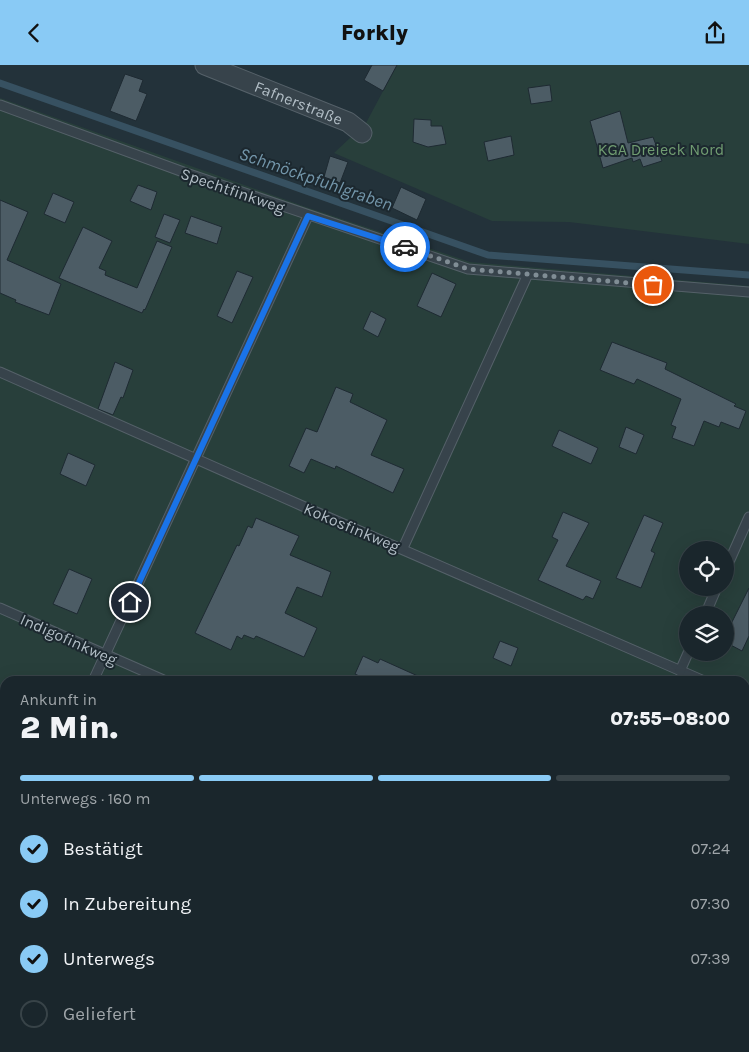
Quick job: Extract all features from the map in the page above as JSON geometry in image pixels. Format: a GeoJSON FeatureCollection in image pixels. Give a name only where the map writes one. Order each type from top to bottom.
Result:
{"type":"FeatureCollection","features":[{"type":"Feature","properties":{"kind":"street","name":"Fafnerstraße"},"geometry":{"type":"LineString","coordinates":[[205,65],[348,122],[362,133]]}},
{"type":"Feature","properties":{"kind":"lane","name":"Spechtfinkweg"},"geometry":{"type":"LineString","coordinates":[[0,105],[308,216],[468,269],[749,292]]}},
{"type":"Feature","properties":{"kind":"lane"},"geometry":{"type":"LineString","coordinates":[[95,676],[197,461],[308,216]]}},
{"type":"Feature","properties":{"kind":"lane"},"geometry":{"type":"LineString","coordinates":[[403,548],[528,274]]}},
{"type":"Feature","properties":{"kind":"lane","name":"Kokosfinkweg"},"geometry":{"type":"LineString","coordinates":[[0,372],[197,461],[403,548],[692,676]]}},
{"type":"Feature","properties":{"kind":"lane"},"geometry":{"type":"LineString","coordinates":[[734,551],[749,517]]}},
{"type":"Feature","properties":{"kind":"lane","name":"Indigofinkweg"},"geometry":{"type":"LineString","coordinates":[[0,608],[154,676]]}},
{"type":"Feature","properties":{"kind":"lane"},"geometry":{"type":"LineString","coordinates":[[680,671],[684,661]]}},
{"type":"Feature","properties":{"kind":"green space","name":"KGA Dreieck Nord"},"geometry":{"type":"Polygon","coordinates":[[[397,65],[749,65],[749,244],[569,222],[492,221],[334,153],[366,123],[397,65]]]}},
{"type":"Feature","properties":{"kind":"green space"},"geometry":{"type":"Polygon","coordinates":[[[0,98],[306,207],[470,262],[749,286],[749,676],[0,676],[0,98]]]}},
{"type":"Feature","properties":{"kind":"building"},"geometry":{"type":"Polygon","coordinates":[[[372,65],[397,65],[383,91],[364,80],[372,65]]]}},
{"type":"Feature","properties":{"kind":"building"},"geometry":{"type":"Polygon","coordinates":[[[125,74],[143,80],[139,91],[147,94],[136,121],[110,111],[125,74]]]}},
{"type":"Feature","properties":{"kind":"building"},"geometry":{"type":"Polygon","coordinates":[[[550,85],[552,101],[531,104],[528,88],[550,85]]]}},
{"type":"Feature","properties":{"kind":"building"},"geometry":{"type":"Polygon","coordinates":[[[620,111],[628,143],[653,137],[662,161],[643,167],[640,159],[633,162],[632,158],[603,168],[590,121],[620,111]]]}},
{"type":"Feature","properties":{"kind":"building"},"geometry":{"type":"Polygon","coordinates":[[[414,119],[431,120],[431,126],[442,126],[446,144],[428,147],[413,142],[414,119]]]}},
{"type":"Feature","properties":{"kind":"building"},"geometry":{"type":"Polygon","coordinates":[[[511,136],[514,155],[488,161],[484,142],[511,136]]]}},
{"type":"Feature","properties":{"kind":"building"},"geometry":{"type":"Polygon","coordinates":[[[330,156],[348,162],[340,183],[324,177],[330,156]]]}},
{"type":"Feature","properties":{"kind":"building"},"geometry":{"type":"Polygon","coordinates":[[[138,185],[157,192],[151,210],[130,201],[138,185]]]}},
{"type":"Feature","properties":{"kind":"building"},"geometry":{"type":"Polygon","coordinates":[[[401,187],[426,199],[417,220],[392,208],[401,187]]]}},
{"type":"Feature","properties":{"kind":"building"},"geometry":{"type":"Polygon","coordinates":[[[53,193],[74,202],[65,223],[44,214],[53,193]]]}},
{"type":"Feature","properties":{"kind":"building"},"geometry":{"type":"Polygon","coordinates":[[[0,200],[28,212],[7,260],[61,284],[49,315],[15,302],[16,300],[0,293],[0,200]]]}},
{"type":"Feature","properties":{"kind":"building"},"geometry":{"type":"Polygon","coordinates":[[[164,214],[180,220],[170,243],[155,237],[164,214]]]}},
{"type":"Feature","properties":{"kind":"building"},"geometry":{"type":"Polygon","coordinates":[[[191,216],[222,227],[217,244],[185,233],[191,216]]]}},
{"type":"Feature","properties":{"kind":"building"},"geometry":{"type":"Polygon","coordinates":[[[83,227],[112,241],[99,268],[106,271],[105,275],[137,288],[157,241],[172,247],[142,313],[59,278],[83,227]]]}},
{"type":"Feature","properties":{"kind":"building"},"geometry":{"type":"Polygon","coordinates":[[[237,271],[253,277],[232,323],[217,316],[237,271]]]}},
{"type":"Feature","properties":{"kind":"building"},"geometry":{"type":"Polygon","coordinates":[[[432,273],[456,284],[441,317],[417,306],[432,273]]]}},
{"type":"Feature","properties":{"kind":"building"},"geometry":{"type":"Polygon","coordinates":[[[371,311],[386,319],[378,337],[363,329],[371,311]]]}},
{"type":"Feature","properties":{"kind":"building"},"geometry":{"type":"Polygon","coordinates":[[[612,342],[667,363],[665,369],[736,404],[734,406],[746,411],[739,429],[721,422],[719,427],[704,421],[694,446],[672,438],[676,427],[671,425],[681,399],[637,379],[634,384],[600,370],[612,342]]]}},
{"type":"Feature","properties":{"kind":"building"},"geometry":{"type":"Polygon","coordinates":[[[115,362],[133,370],[123,398],[121,397],[113,415],[98,409],[115,362]]]}},
{"type":"Feature","properties":{"kind":"building"},"geometry":{"type":"Polygon","coordinates":[[[336,387],[353,394],[350,402],[387,420],[371,455],[404,469],[393,493],[336,466],[335,469],[311,459],[304,473],[289,466],[306,428],[317,432],[336,387]]]}},
{"type":"Feature","properties":{"kind":"building"},"geometry":{"type":"Polygon","coordinates":[[[626,427],[644,435],[636,454],[619,447],[626,427]]]}},
{"type":"Feature","properties":{"kind":"building"},"geometry":{"type":"Polygon","coordinates":[[[559,430],[598,448],[591,464],[552,446],[559,430]]]}},
{"type":"Feature","properties":{"kind":"building"},"geometry":{"type":"Polygon","coordinates":[[[68,453],[95,465],[86,486],[60,474],[68,453]]]}},
{"type":"Feature","properties":{"kind":"building"},"geometry":{"type":"Polygon","coordinates":[[[563,512],[589,523],[566,566],[601,581],[593,599],[586,596],[583,600],[538,580],[558,540],[552,537],[563,512]]]}},
{"type":"Feature","properties":{"kind":"building"},"geometry":{"type":"Polygon","coordinates":[[[644,515],[663,523],[651,551],[655,553],[641,588],[616,578],[644,515]]]}},
{"type":"Feature","properties":{"kind":"building"},"geometry":{"type":"Polygon","coordinates":[[[256,518],[299,536],[290,555],[331,572],[322,597],[297,587],[285,613],[317,628],[304,657],[256,636],[254,639],[244,635],[242,639],[237,636],[231,650],[195,633],[237,545],[239,546],[248,526],[252,528],[256,518]]]}},
{"type":"Feature","properties":{"kind":"building"},"geometry":{"type":"Polygon","coordinates":[[[69,569],[92,579],[77,614],[53,604],[69,569]]]}},
{"type":"Feature","properties":{"kind":"building"},"geometry":{"type":"Polygon","coordinates":[[[749,588],[749,636],[742,651],[734,647],[734,618],[749,588]]]}},
{"type":"Feature","properties":{"kind":"building"},"geometry":{"type":"Polygon","coordinates":[[[500,641],[518,648],[511,666],[493,658],[500,641]]]}},
{"type":"Feature","properties":{"kind":"building"},"geometry":{"type":"Polygon","coordinates":[[[363,656],[378,663],[380,659],[418,676],[359,676],[355,674],[363,656]]]}},
{"type":"Feature","properties":{"kind":"waterway","name":"Schmöckpfuhlgraben"},"geometry":{"type":"LineString","coordinates":[[0,83],[488,255],[749,275]]}},
{"type":"Feature","properties":{"kind":"way so far"},"geometry":{"type":"LineString","coordinates":[[405,247],[468,269],[653,285]]}},
{"type":"Feature","properties":{"kind":"route"},"geometry":{"type":"LineString","coordinates":[[130,602],[197,461],[308,216],[405,247]]}}]}
